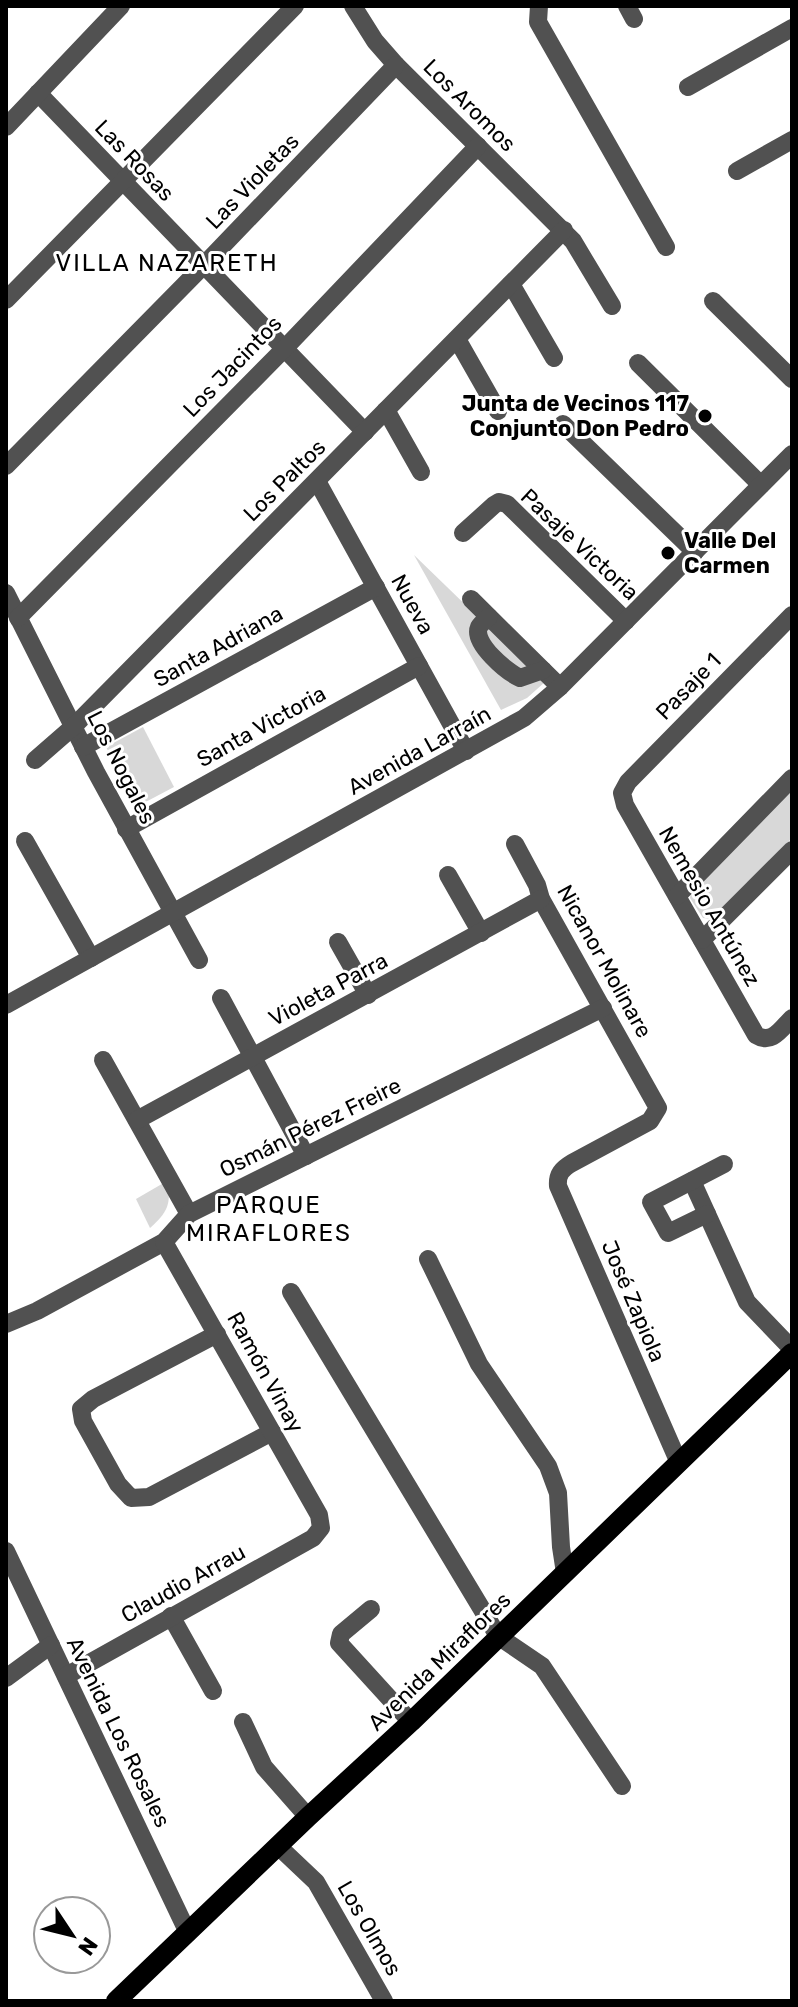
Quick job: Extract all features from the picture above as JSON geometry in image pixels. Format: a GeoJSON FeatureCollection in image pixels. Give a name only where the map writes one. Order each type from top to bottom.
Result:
{"type":"FeatureCollection","features":[{"type":"Feature","properties":{"kind":"main road","name":"Avenida Miraflores"},"geometry":{"type":"LineString","coordinates":[[116,2001],[411,1722],[791,1354]]}},
{"type":"Feature","properties":{"kind":"street"},"geometry":{"type":"LineString","coordinates":[[6,127],[121,6]]}},
{"type":"Feature","properties":{"kind":"street"},"geometry":{"type":"LineString","coordinates":[[6,300],[295,6]]}},
{"type":"Feature","properties":{"kind":"street","name":"Los Aromos"},"geometry":{"type":"LineString","coordinates":[[353,6],[375,41],[396,65],[564,230],[612,306]]}},
{"type":"Feature","properties":{"kind":"street"},"geometry":{"type":"LineString","coordinates":[[539,6],[538,22],[666,247]]}},
{"type":"Feature","properties":{"kind":"street"},"geometry":{"type":"LineString","coordinates":[[688,87],[792,28]]}},
{"type":"Feature","properties":{"kind":"street","name":"Las Violetas"},"geometry":{"type":"LineString","coordinates":[[6,466],[396,65]]}},
{"type":"Feature","properties":{"kind":"street","name":"Las Rosas"},"geometry":{"type":"LineString","coordinates":[[38,93],[365,432]]}},
{"type":"Feature","properties":{"kind":"street"},"geometry":{"type":"LineString","coordinates":[[737,171],[792,140]]}},
{"type":"Feature","properties":{"kind":"street","name":"Los Jacintos"},"geometry":{"type":"LineString","coordinates":[[18,618],[284,349],[478,146]]}},
{"type":"Feature","properties":{"kind":"street","name":"Los Paltos"},"geometry":{"type":"LineString","coordinates":[[35,760],[74,726],[564,230]]}},
{"type":"Feature","properties":{"kind":"street"},"geometry":{"type":"LineString","coordinates":[[511,284],[554,358]]}},
{"type":"Feature","properties":{"kind":"street"},"geometry":{"type":"LineString","coordinates":[[713,301],[792,379]]}},
{"type":"Feature","properties":{"kind":"street"},"geometry":{"type":"LineString","coordinates":[[457,339],[498,411]]}},
{"type":"Feature","properties":{"kind":"street"},"geometry":{"type":"LineString","coordinates":[[638,363],[761,485]]}},
{"type":"Feature","properties":{"kind":"street"},"geometry":{"type":"LineString","coordinates":[[386,410],[421,472]]}},
{"type":"Feature","properties":{"kind":"street"},"geometry":{"type":"LineString","coordinates":[[563,424],[695,552]]}},
{"type":"Feature","properties":{"kind":"street","name":"Avenida Larraín"},"geometry":{"type":"LineString","coordinates":[[7,1002],[524,718],[560,687],[792,454]]}},
{"type":"Feature","properties":{"kind":"street","name":"Nueva"},"geometry":{"type":"LineString","coordinates":[[317,481],[466,751]]}},
{"type":"Feature","properties":{"kind":"street","name":"Pasaje Victoria"},"geometry":{"type":"LineString","coordinates":[[463,533],[494,505],[499,502],[507,504],[626,621]]}},
{"type":"Feature","properties":{"kind":"street","name":"Santa Adriana"},"geometry":{"type":"LineString","coordinates":[[83,747],[376,587]]}},
{"type":"Feature","properties":{"kind":"street","name":"Los Nogales"},"geometry":{"type":"LineString","coordinates":[[6,593],[126,829],[199,960]]}},
{"type":"Feature","properties":{"kind":"street"},"geometry":{"type":"LineString","coordinates":[[471,599],[560,687]]}},
{"type":"Feature","properties":{"kind":"street","name":"Pasaje 1"},"geometry":{"type":"LineString","coordinates":[[622,793],[628,782],[792,615]]}},
{"type":"Feature","properties":{"kind":"street"},"geometry":{"type":"LineString","coordinates":[[489,617],[478,632],[497,662],[520,678],[543,670]]}},
{"type":"Feature","properties":{"kind":"street","name":"Santa Victoria"},"geometry":{"type":"LineString","coordinates":[[126,829],[419,666]]}},
{"type":"Feature","properties":{"kind":"street"},"geometry":{"type":"LineString","coordinates":[[677,896],[792,778]]}},
{"type":"Feature","properties":{"kind":"street","name":"Nemesio Antúnez"},"geometry":{"type":"LineString","coordinates":[[622,793],[625,805],[754,1031],[764,1039],[772,1038],[792,1018]]}},
{"type":"Feature","properties":{"kind":"street"},"geometry":{"type":"LineString","coordinates":[[25,841],[91,958]]}},
{"type":"Feature","properties":{"kind":"street","name":"Nicanor Molinare"},"geometry":{"type":"LineString","coordinates":[[515,844],[541,899],[655,1100],[657,1113],[650,1121],[572,1163]]}},
{"type":"Feature","properties":{"kind":"street"},"geometry":{"type":"LineString","coordinates":[[702,940],[792,850]]}},
{"type":"Feature","properties":{"kind":"street"},"geometry":{"type":"LineString","coordinates":[[448,875],[481,933]]}},
{"type":"Feature","properties":{"kind":"street","name":"Violeta Parra"},"geometry":{"type":"LineString","coordinates":[[137,1120],[541,899]]}},
{"type":"Feature","properties":{"kind":"street"},"geometry":{"type":"LineString","coordinates":[[338,942],[368,995]]}},
{"type":"Feature","properties":{"kind":"street"},"geometry":{"type":"LineString","coordinates":[[221,998],[306,1156]]}},
{"type":"Feature","properties":{"kind":"street","name":"Osmán Pérez Freire"},"geometry":{"type":"LineString","coordinates":[[6,1324],[37,1311],[164,1242],[189,1214],[603,1008]]}},
{"type":"Feature","properties":{"kind":"street"},"geometry":{"type":"LineString","coordinates":[[103,1060],[189,1214]]}},
{"type":"Feature","properties":{"kind":"street","name":"José Zapiola"},"geometry":{"type":"LineString","coordinates":[[572,1163],[559,1173],[558,1186],[679,1463]]}},
{"type":"Feature","properties":{"kind":"street"},"geometry":{"type":"LineString","coordinates":[[707,1214],[668,1233],[651,1202],[724,1164]]}},
{"type":"Feature","properties":{"kind":"street"},"geometry":{"type":"LineString","coordinates":[[692,1181],[747,1302],[791,1354]]}},
{"type":"Feature","properties":{"kind":"street","name":"Ramón Vinay"},"geometry":{"type":"LineString","coordinates":[[164,1242],[319,1515],[321,1528]]}},
{"type":"Feature","properties":{"kind":"street"},"geometry":{"type":"LineString","coordinates":[[428,1259],[479,1364],[555,1480],[565,1573]]}},
{"type":"Feature","properties":{"kind":"street"},"geometry":{"type":"LineString","coordinates":[[291,1292],[498,1636],[542,1666],[622,1786]]}},
{"type":"Feature","properties":{"kind":"street"},"geometry":{"type":"LineString","coordinates":[[217,1334],[93,1399],[81,1409],[83,1421],[118,1484],[131,1498],[149,1497],[272,1432]]}},
{"type":"Feature","properties":{"kind":"street","name":"Claudio Arrau"},"geometry":{"type":"LineString","coordinates":[[66,1676],[313,1538],[321,1528]]}},
{"type":"Feature","properties":{"kind":"street","name":"Avenida Los Rosales"},"geometry":{"type":"LineString","coordinates":[[6,1551],[188,1933]]}},
{"type":"Feature","properties":{"kind":"street"},"geometry":{"type":"LineString","coordinates":[[371,1609],[341,1634],[338,1640],[340,1646],[411,1722]]}},
{"type":"Feature","properties":{"kind":"street"},"geometry":{"type":"LineString","coordinates":[[171,1616],[213,1691]]}},
{"type":"Feature","properties":{"kind":"street"},"geometry":{"type":"LineString","coordinates":[[6,1678],[51,1645]]}},
{"type":"Feature","properties":{"kind":"street"},"geometry":{"type":"LineString","coordinates":[[243,1722],[264,1767],[308,1817]]}},
{"type":"Feature","properties":{"kind":"street","name":"Los Olmos"},"geometry":{"type":"LineString","coordinates":[[278,1846],[316,1882],[384,2001]]}},
{"type":"Feature","properties":{"kind":"shaded area"},"geometry":{"type":"Polygon","coordinates":[[[414,555],[545,682],[527,698],[501,710],[414,555]]]}},
{"type":"Feature","properties":{"kind":"shaded area"},"geometry":{"type":"Polygon","coordinates":[[[143,727],[174,787],[138,806],[106,747],[143,727]]]}},
{"type":"Feature","properties":{"kind":"shaded area"},"geometry":{"type":"Polygon","coordinates":[[[792,788],[792,838],[713,919],[703,918],[690,898],[691,891],[792,788]]]}},
{"type":"Feature","properties":{"kind":"shaded area"},"geometry":{"type":"Polygon","coordinates":[[[167,1181],[167,1208],[150,1228],[136,1199],[167,1181]]]}},
{"type":"Feature","properties":{"kind":"place","name":"Junta de Vecinos 117 Conjunto Don Pedro"},"geometry":{"type":"Point","coordinates":[705,416]}},
{"type":"Feature","properties":{"kind":"place","name":"Valle Del Carmen"},"geometry":{"type":"Point","coordinates":[668,553]}},
{"type":"Feature","properties":{"kind":"district","name":"VILLA NAZARETH"},"geometry":{"type":"Point","coordinates":[167,263]}},
{"type":"Feature","properties":{"kind":"district","name":"PARQUE MIRAFLORES"},"geometry":{"type":"Point","coordinates":[269,1219]}}]}
